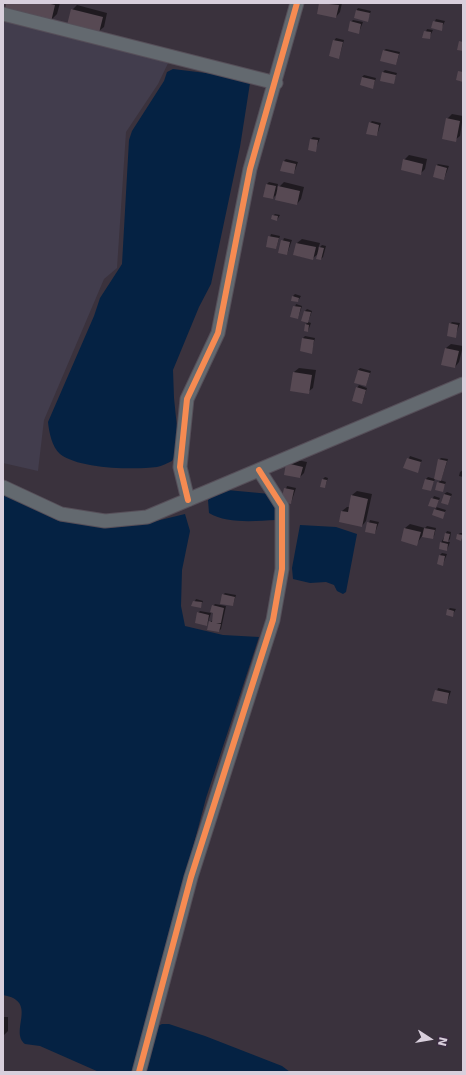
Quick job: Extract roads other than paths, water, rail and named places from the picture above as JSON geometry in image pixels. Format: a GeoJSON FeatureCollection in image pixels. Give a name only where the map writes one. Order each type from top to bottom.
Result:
{"type":"FeatureCollection","features":[{"type":"Feature","properties":{"kind":"street"},"geometry":{"type":"LineString","coordinates":[[188,500],[180,467],[187,399],[218,333],[250,169],[276,83],[297,3]]}},
{"type":"Feature","properties":{"kind":"street"},"geometry":{"type":"LineString","coordinates":[[3,14],[276,83]]}},
{"type":"Feature","properties":{"kind":"street"},"geometry":{"type":"LineString","coordinates":[[3,487],[61,514],[105,521],[147,517],[463,384]]}},
{"type":"Feature","properties":{"kind":"street"},"geometry":{"type":"LineString","coordinates":[[139,1072],[190,877],[273,620],[282,569],[282,506],[259,470]]}},
{"type":"Feature","properties":{"kind":"water"},"geometry":{"type":"Polygon","coordinates":[[[173,69],[230,76],[250,83],[240,147],[211,284],[199,307],[173,370],[179,447],[172,461],[157,467],[121,468],[80,463],[69,459],[57,451],[51,439],[48,422],[94,316],[100,298],[122,264],[129,140],[132,131],[164,81],[167,72],[173,69]]]}},
{"type":"Feature","properties":{"kind":"water"},"geometry":{"type":"Polygon","coordinates":[[[227,490],[270,494],[278,502],[276,520],[233,520],[224,519],[209,513],[208,500],[216,494],[227,490]]]}},
{"type":"Feature","properties":{"kind":"water"},"geometry":{"type":"Polygon","coordinates":[[[3,494],[59,521],[108,528],[144,524],[185,514],[190,531],[182,570],[181,606],[185,626],[223,635],[259,637],[206,798],[169,938],[137,1072],[99,1072],[40,1046],[25,1044],[21,1038],[20,1032],[22,1010],[19,1003],[14,998],[3,995],[3,494]]]}},
{"type":"Feature","properties":{"kind":"water"},"geometry":{"type":"Polygon","coordinates":[[[300,525],[336,527],[357,534],[346,592],[343,594],[337,591],[334,585],[326,582],[310,583],[293,579],[292,568],[300,525]]]}},
{"type":"Feature","properties":{"kind":"water"},"geometry":{"type":"Polygon","coordinates":[[[162,1024],[169,1024],[205,1036],[282,1066],[290,1072],[144,1072],[158,1026],[162,1024]]]}}]}
